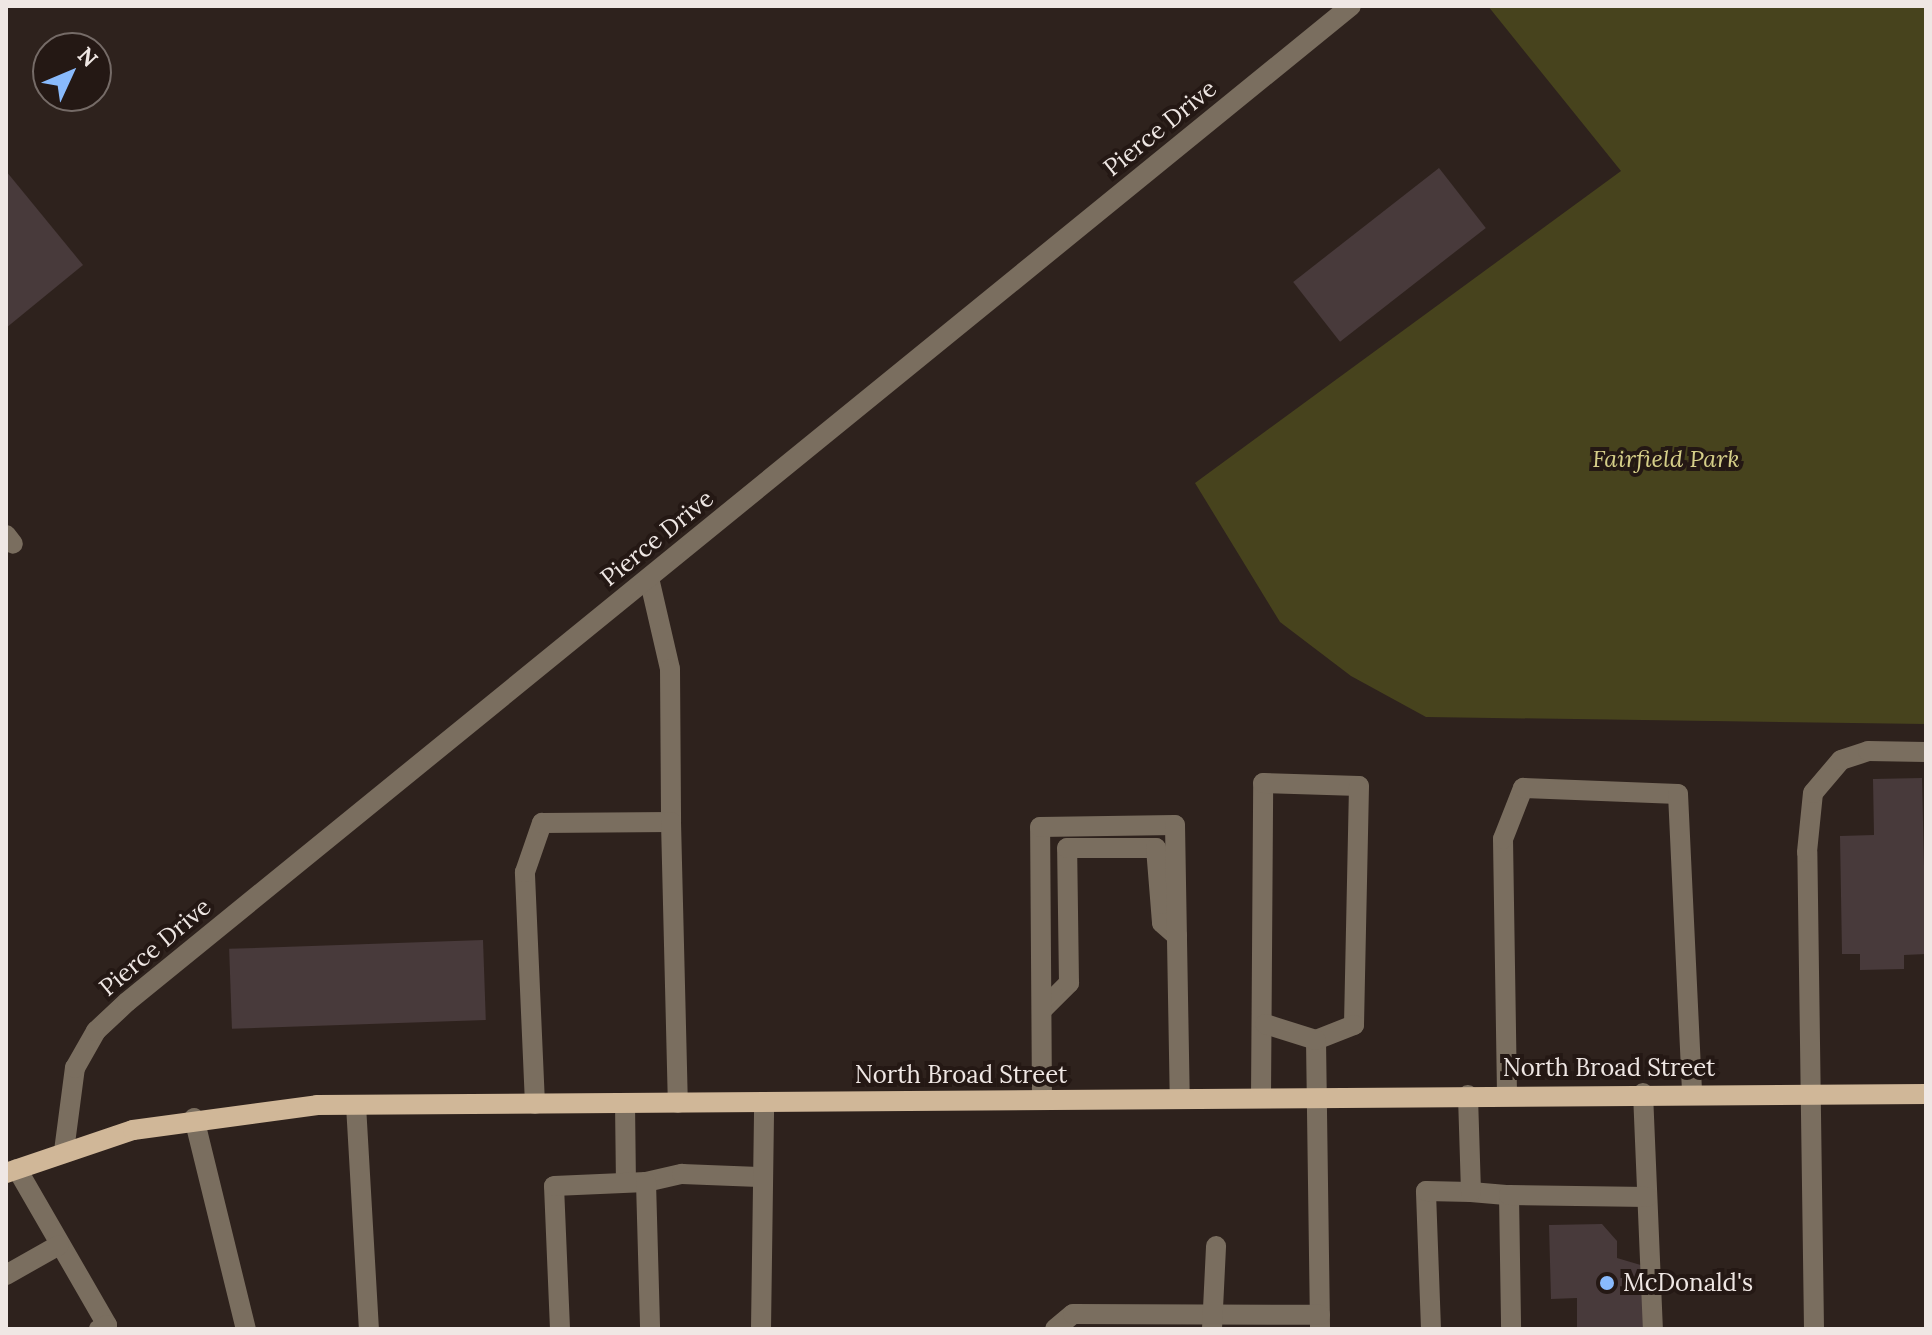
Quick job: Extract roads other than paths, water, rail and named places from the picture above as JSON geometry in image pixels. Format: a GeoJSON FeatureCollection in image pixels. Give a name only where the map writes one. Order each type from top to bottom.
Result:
{"type":"FeatureCollection","features":[{"type":"Feature","properties":{"kind":"main road","name":"North Broad Street"},"geometry":{"type":"LineString","coordinates":[[11,1171],[64,1151],[194,1118],[356,1105],[1692,1092],[1926,1094]]}},
{"type":"Feature","properties":{"kind":"street","name":"Pierce Drive"},"geometry":{"type":"LineString","coordinates":[[64,1151],[75,1068],[96,1031],[1351,6]]}},
{"type":"Feature","properties":{"kind":"street"},"geometry":{"type":"LineString","coordinates":[[649,578],[670,669],[678,1103]]}},
{"type":"Feature","properties":{"kind":"street"},"geometry":{"type":"LineString","coordinates":[[1814,1329],[1816,1093],[1807,852],[1813,793],[1841,760],[1868,751],[1926,752]]}},
{"type":"Feature","properties":{"kind":"street"},"geometry":{"type":"LineString","coordinates":[[1261,1097],[1265,1024],[1263,783],[1359,786],[1354,1025],[1316,1040],[1265,1024]]}},
{"type":"Feature","properties":{"kind":"street"},"geometry":{"type":"LineString","coordinates":[[1507,1094],[1503,839],[1523,788],[1678,794],[1692,1092]]}},
{"type":"Feature","properties":{"kind":"street"},"geometry":{"type":"LineString","coordinates":[[535,1104],[525,872],[542,823],[671,822]]}},
{"type":"Feature","properties":{"kind":"street"},"geometry":{"type":"LineString","coordinates":[[1042,1100],[1040,827],[1175,825],[1180,1099]]}},
{"type":"Feature","properties":{"kind":"street"},"geometry":{"type":"LineString","coordinates":[[1043,1009],[1069,983],[1067,848],[1156,848],[1162,923],[1177,936]]}},
{"type":"Feature","properties":{"kind":"street"},"geometry":{"type":"LineString","coordinates":[[1055,1329],[1073,1314],[1212,1321],[1320,1322],[1316,1040]]}},
{"type":"Feature","properties":{"kind":"street"},"geometry":{"type":"LineString","coordinates":[[1643,1093],[1653,1329]]}},
{"type":"Feature","properties":{"kind":"street"},"geometry":{"type":"LineString","coordinates":[[1468,1095],[1471,1192]]}},
{"type":"Feature","properties":{"kind":"street"},"geometry":{"type":"LineString","coordinates":[[761,1329],[759,1177],[764,1102]]}},
{"type":"Feature","properties":{"kind":"street"},"geometry":{"type":"LineString","coordinates":[[625,1103],[650,1329]]}},
{"type":"Feature","properties":{"kind":"street"},"geometry":{"type":"LineString","coordinates":[[356,1105],[369,1329]]}},
{"type":"Feature","properties":{"kind":"street"},"geometry":{"type":"LineString","coordinates":[[194,1118],[246,1329]]}},
{"type":"Feature","properties":{"kind":"street"},"geometry":{"type":"LineString","coordinates":[[11,1171],[59,1245],[106,1328]]}},
{"type":"Feature","properties":{"kind":"street"},"geometry":{"type":"LineString","coordinates":[[560,1329],[554,1186],[636,1182],[682,1174],[759,1177]]}},
{"type":"Feature","properties":{"kind":"street"},"geometry":{"type":"LineString","coordinates":[[1431,1329],[1426,1191],[1647,1197]]}},
{"type":"Feature","properties":{"kind":"street"},"geometry":{"type":"LineString","coordinates":[[1509,1195],[1511,1329]]}},
{"type":"Feature","properties":{"kind":"street"},"geometry":{"type":"LineString","coordinates":[[6,1275],[59,1245]]}},
{"type":"Feature","properties":{"kind":"street"},"geometry":{"type":"LineString","coordinates":[[1212,1321],[1216,1246]]}},
{"type":"Feature","properties":{"kind":"place","name":"McDonald's"},"geometry":{"type":"Point","coordinates":[1607,1283]}},
{"type":"Feature","properties":{"kind":"park label","name":"Fairfield Park"},"geometry":{"type":"Point","coordinates":[1666,459]}}]}
